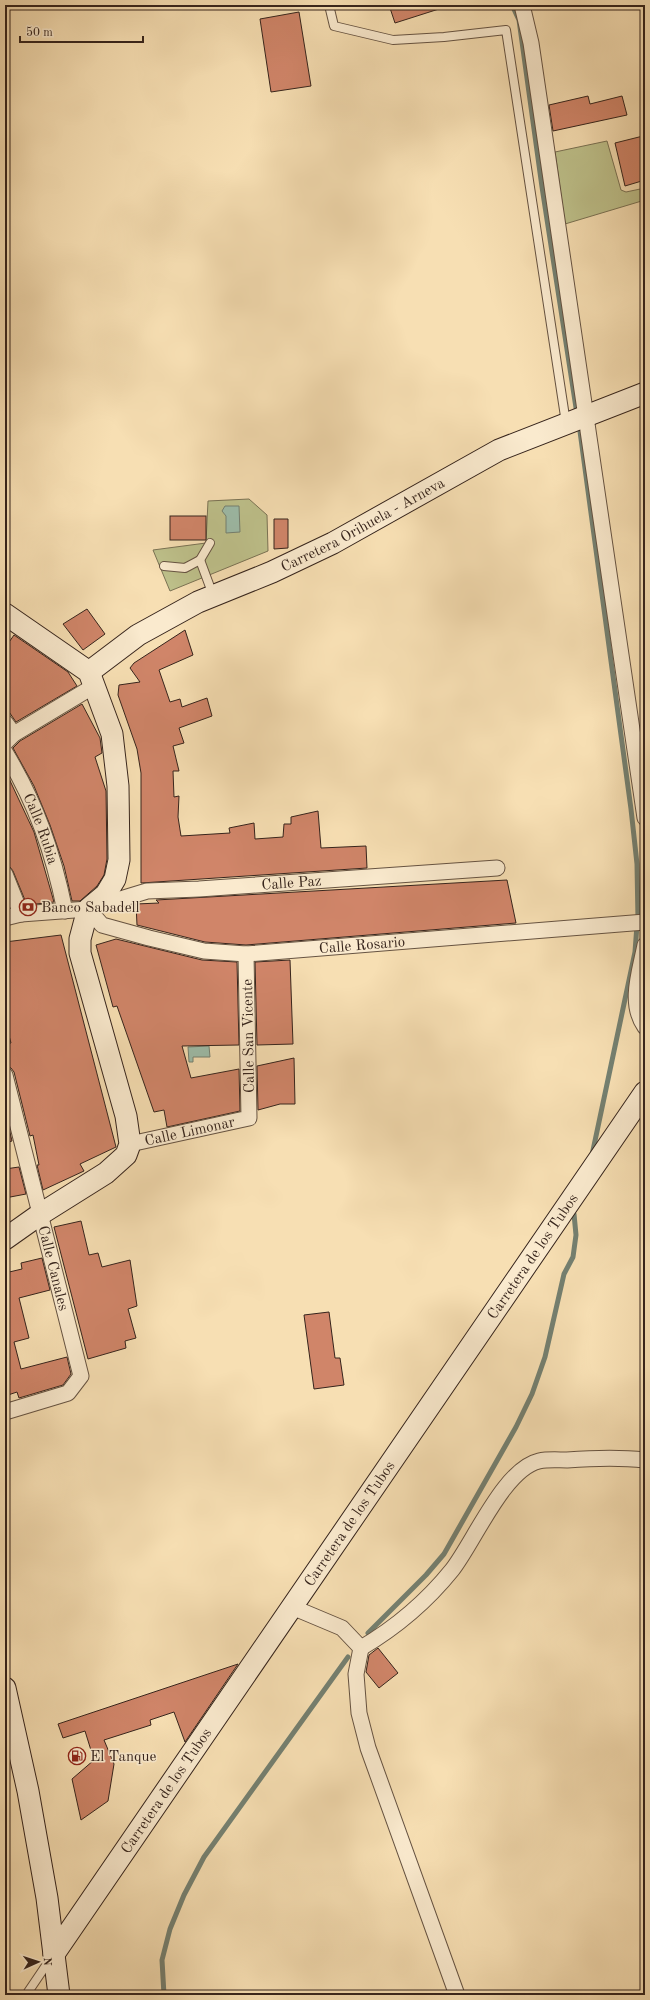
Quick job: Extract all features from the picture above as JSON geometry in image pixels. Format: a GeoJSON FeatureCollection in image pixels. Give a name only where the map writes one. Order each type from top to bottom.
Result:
{"type":"FeatureCollection","features":[{"type":"Feature","properties":{"kind":"main road","name":"Carretera Orihuela - Arneva"},"geometry":{"type":"LineString","coordinates":[[91,679],[138,635],[213,595],[272,572],[333,543],[499,450],[645,393]]}},
{"type":"Feature","properties":{"kind":"main road"},"geometry":{"type":"LineString","coordinates":[[5,1239],[39,1215],[106,1173],[126,1155],[130,1144],[126,1116],[80,953],[80,938],[88,909],[106,894],[115,879],[119,860],[118,786],[112,734],[91,679],[7,620]]}},
{"type":"Feature","properties":{"kind":"main road","name":"Carretera de los Tubos"},"geometry":{"type":"LineString","coordinates":[[54,1954],[645,1092]]}},
{"type":"Feature","properties":{"kind":"main road"},"geometry":{"type":"LineString","coordinates":[[5,1688],[7,1710],[28,1791],[42,1867],[59,1995]]}},
{"type":"Feature","properties":{"kind":"street"},"geometry":{"type":"LineString","coordinates":[[522,5],[532,43],[577,419],[645,818]]}},
{"type":"Feature","properties":{"kind":"street"},"geometry":{"type":"LineString","coordinates":[[5,722],[10,739],[91,679]]}},
{"type":"Feature","properties":{"kind":"street","name":"Calle Rubia"},"geometry":{"type":"LineString","coordinates":[[5,752],[35,809],[48,842],[65,911]]}},
{"type":"Feature","properties":{"kind":"street","name":"Calle Paz"},"geometry":{"type":"LineString","coordinates":[[5,918],[21,914],[88,909],[147,891],[199,889],[497,868]]}},
{"type":"Feature","properties":{"kind":"street"},"geometry":{"type":"LineString","coordinates":[[5,874],[21,914]]}},
{"type":"Feature","properties":{"kind":"street","name":"Calle Rosario"},"geometry":{"type":"LineString","coordinates":[[88,909],[102,925],[204,951],[246,954],[645,922]]}},
{"type":"Feature","properties":{"kind":"street"},"geometry":{"type":"LineString","coordinates":[[645,945],[636,992],[637,1008],[645,1027]]}},
{"type":"Feature","properties":{"kind":"street","name":"Calle San Vicente"},"geometry":{"type":"LineString","coordinates":[[246,954],[249,1118]]}},
{"type":"Feature","properties":{"kind":"street","name":"Calle Canales"},"geometry":{"type":"LineString","coordinates":[[5,1075],[39,1215],[81,1376],[68,1393],[5,1412]]}},
{"type":"Feature","properties":{"kind":"street","name":"Calle Limonar"},"geometry":{"type":"LineString","coordinates":[[130,1144],[249,1118]]}},
{"type":"Feature","properties":{"kind":"street"},"geometry":{"type":"LineString","coordinates":[[361,1648],[381,1637],[414,1610],[452,1570],[493,1504],[520,1471],[539,1461],[616,1457],[645,1460]]}},
{"type":"Feature","properties":{"kind":"street"},"geometry":{"type":"LineString","coordinates":[[292,1607],[342,1628],[361,1648]]}},
{"type":"Feature","properties":{"kind":"street"},"geometry":{"type":"LineString","coordinates":[[361,1648],[356,1674],[359,1713],[368,1748],[457,1995]]}},
{"type":"Feature","properties":{"kind":"lane"},"geometry":{"type":"LineString","coordinates":[[329,5],[334,26],[393,40],[444,38],[506,30],[577,419]]}},
{"type":"Feature","properties":{"kind":"lane"},"geometry":{"type":"LineString","coordinates":[[164,566],[185,568],[200,560],[210,543]]}},
{"type":"Feature","properties":{"kind":"lane"},"geometry":{"type":"LineString","coordinates":[[200,560],[213,595]]}},
{"type":"Feature","properties":{"kind":"lane"},"geometry":{"type":"LineString","coordinates":[[26,1995],[54,1954]]}},
{"type":"Feature","properties":{"kind":"green space"},"geometry":{"type":"Polygon","coordinates":[[[607,141],[621,190],[626,192],[645,188],[645,200],[565,224],[555,152],[607,141]]]}},
{"type":"Feature","properties":{"kind":"green space"},"geometry":{"type":"Polygon","coordinates":[[[249,499],[267,515],[268,551],[170,591],[153,550],[206,543],[208,501],[249,499]]]}},
{"type":"Feature","properties":{"kind":"shaded area"},"geometry":{"type":"Polygon","coordinates":[[[225,506],[239,506],[240,532],[226,533],[226,516],[222,511],[225,506]]]}},
{"type":"Feature","properties":{"kind":"shaded area"},"geometry":{"type":"Polygon","coordinates":[[[209,1046],[210,1057],[193,1057],[193,1062],[189,1062],[188,1047],[209,1046]]]}},
{"type":"Feature","properties":{"kind":"building"},"geometry":{"type":"Polygon","coordinates":[[[389,5],[442,5],[442,8],[395,23],[389,5]]]}},
{"type":"Feature","properties":{"kind":"building"},"geometry":{"type":"Polygon","coordinates":[[[299,12],[311,86],[271,92],[260,19],[299,12]]]}},
{"type":"Feature","properties":{"kind":"building"},"geometry":{"type":"Polygon","coordinates":[[[588,96],[590,104],[622,96],[627,115],[553,131],[549,105],[588,96]]]}},
{"type":"Feature","properties":{"kind":"building"},"geometry":{"type":"Polygon","coordinates":[[[643,136],[645,143],[645,180],[625,186],[615,143],[643,136]]]}},
{"type":"Feature","properties":{"kind":"building"},"geometry":{"type":"Polygon","coordinates":[[[170,516],[206,516],[206,540],[170,540],[170,516]]]}},
{"type":"Feature","properties":{"kind":"building"},"geometry":{"type":"Polygon","coordinates":[[[274,519],[288,519],[288,548],[274,549],[274,519]]]}},
{"type":"Feature","properties":{"kind":"building"},"geometry":{"type":"Polygon","coordinates":[[[87,609],[105,634],[83,650],[63,624],[87,609]]]}},
{"type":"Feature","properties":{"kind":"building"},"geometry":{"type":"Polygon","coordinates":[[[185,630],[193,655],[159,670],[170,702],[180,699],[182,707],[207,698],[212,716],[179,728],[184,743],[173,746],[179,771],[173,771],[174,797],[179,796],[178,817],[181,836],[230,833],[229,828],[254,823],[255,839],[283,837],[284,824],[291,824],[291,817],[318,811],[321,848],[366,846],[367,868],[141,883],[141,773],[137,749],[118,695],[119,685],[140,682],[130,668],[134,663],[185,630]]]}},
{"type":"Feature","properties":{"kind":"building"},"geometry":{"type":"Polygon","coordinates":[[[14,635],[68,672],[77,686],[16,722],[5,706],[5,648],[14,635]]]}},
{"type":"Feature","properties":{"kind":"building"},"geometry":{"type":"Polygon","coordinates":[[[82,704],[100,738],[102,753],[95,757],[106,791],[107,859],[104,875],[97,886],[80,901],[72,901],[64,866],[50,825],[34,786],[13,748],[20,741],[82,704]]]}},
{"type":"Feature","properties":{"kind":"building"},"geometry":{"type":"Polygon","coordinates":[[[5,770],[34,832],[54,902],[27,905],[13,871],[10,867],[5,865],[5,770]]]}},
{"type":"Feature","properties":{"kind":"building"},"geometry":{"type":"Polygon","coordinates":[[[507,880],[516,923],[246,945],[205,942],[137,925],[136,904],[159,903],[156,900],[507,880]]]}},
{"type":"Feature","properties":{"kind":"building"},"geometry":{"type":"Polygon","coordinates":[[[61,935],[116,1147],[80,1164],[84,1171],[43,1190],[37,1165],[39,1165],[33,1135],[30,1136],[14,1072],[11,1068],[5,1066],[5,1044],[11,1043],[5,1021],[5,942],[61,935]]]}},
{"type":"Feature","properties":{"kind":"building"},"geometry":{"type":"Polygon","coordinates":[[[116,939],[202,960],[237,962],[239,1045],[182,1046],[191,1078],[239,1069],[240,1111],[167,1127],[164,1110],[154,1112],[117,1006],[113,1007],[96,945],[116,939]]]}},
{"type":"Feature","properties":{"kind":"building"},"geometry":{"type":"Polygon","coordinates":[[[290,960],[293,1044],[257,1045],[255,962],[290,960]]]}},
{"type":"Feature","properties":{"kind":"building"},"geometry":{"type":"Polygon","coordinates":[[[294,1058],[295,1104],[280,1104],[258,1110],[257,1066],[294,1058]]]}},
{"type":"Feature","properties":{"kind":"building"},"geometry":{"type":"Polygon","coordinates":[[[5,1112],[12,1141],[5,1143],[5,1112]]]}},
{"type":"Feature","properties":{"kind":"building"},"geometry":{"type":"Polygon","coordinates":[[[19,1167],[26,1194],[5,1198],[5,1169],[19,1167]]]}},
{"type":"Feature","properties":{"kind":"building"},"geometry":{"type":"Polygon","coordinates":[[[81,1221],[89,1255],[98,1253],[102,1267],[130,1260],[137,1306],[128,1309],[136,1338],[125,1341],[126,1348],[88,1359],[54,1227],[81,1221]]]}},
{"type":"Feature","properties":{"kind":"building"},"geometry":{"type":"Polygon","coordinates":[[[42,1258],[50,1290],[19,1298],[29,1338],[14,1342],[21,1369],[67,1357],[71,1374],[63,1385],[19,1398],[17,1392],[5,1396],[5,1273],[22,1269],[21,1263],[42,1258]]]}},
{"type":"Feature","properties":{"kind":"building"},"geometry":{"type":"Polygon","coordinates":[[[329,1312],[335,1358],[340,1358],[344,1385],[314,1389],[304,1315],[329,1312]]]}},
{"type":"Feature","properties":{"kind":"building"},"geometry":{"type":"Polygon","coordinates":[[[378,1648],[398,1673],[379,1688],[366,1672],[369,1655],[378,1648]]]}},
{"type":"Feature","properties":{"kind":"building"},"geometry":{"type":"Polygon","coordinates":[[[238,1664],[185,1742],[174,1712],[150,1720],[151,1725],[104,1740],[114,1764],[108,1801],[81,1820],[72,1779],[94,1760],[85,1731],[63,1738],[58,1724],[238,1664]]]}},
{"type":"Feature","properties":{"kind":"waterway"},"geometry":{"type":"LineString","coordinates":[[512,5],[519,20],[542,187],[577,414]]}},
{"type":"Feature","properties":{"kind":"waterway"},"geometry":{"type":"LineString","coordinates":[[579,424],[631,809],[637,864],[638,920]]}},
{"type":"Feature","properties":{"kind":"waterway"},"geometry":{"type":"LineString","coordinates":[[592,1155],[635,952],[637,925]]}},
{"type":"Feature","properties":{"kind":"waterway"},"geometry":{"type":"LineString","coordinates":[[368,1633],[426,1575],[444,1554],[516,1427],[532,1394],[545,1357],[564,1274],[573,1257],[576,1235],[574,1214]]}},
{"type":"Feature","properties":{"kind":"waterway"},"geometry":{"type":"LineString","coordinates":[[164,1995],[162,1960],[170,1929],[184,1895],[204,1857],[348,1657]]}},
{"type":"Feature","properties":{"kind":"place","name":"Banco Sabadell"},"geometry":{"type":"Point","coordinates":[28,907]}},
{"type":"Feature","properties":{"kind":"place","name":"El Tanque"},"geometry":{"type":"Point","coordinates":[77,1756]}}]}
